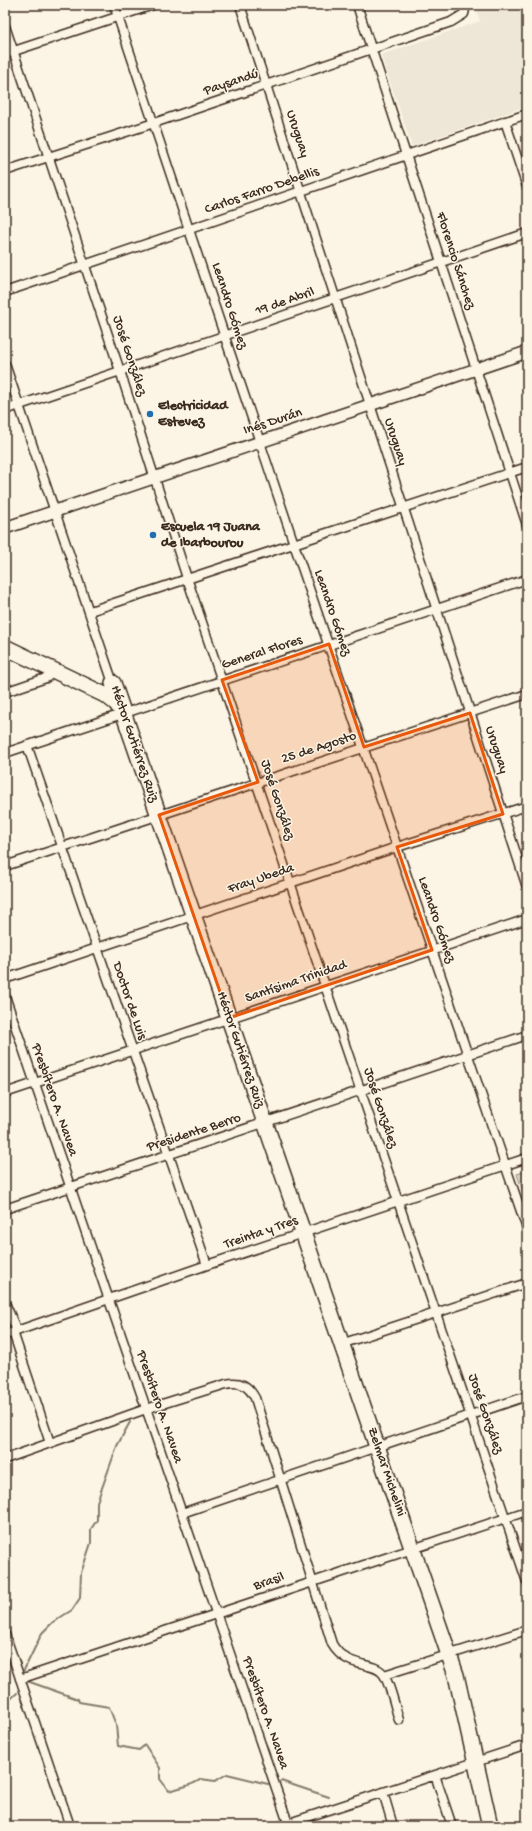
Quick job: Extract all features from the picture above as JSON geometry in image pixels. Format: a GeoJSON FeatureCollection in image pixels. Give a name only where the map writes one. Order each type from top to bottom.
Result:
{"type":"FeatureCollection","features":[{"type":"Feature","properties":{"kind":"highway"},"geometry":{"type":"LineString","coordinates":[[5,647],[75,679],[116,703],[123,712]]}},
{"type":"Feature","properties":{"kind":"highway"},"geometry":{"type":"LineString","coordinates":[[75,679],[113,683]]}},
{"type":"Feature","properties":{"kind":"highway"},"geometry":{"type":"LineString","coordinates":[[98,692],[108,688],[113,683]]}},
{"type":"Feature","properties":{"kind":"highway","name":"Héctor Gutiérrez Ruiz"},"geometry":{"type":"LineString","coordinates":[[113,683],[265,1122]]}},
{"type":"Feature","properties":{"kind":"highway","name":"Zelmar Michelini"},"geometry":{"type":"LineString","coordinates":[[265,1122],[449,1655],[462,1697],[490,1826]]}},
{"type":"Feature","properties":{"kind":"street","name":"Leandro Gómez"},"geometry":{"type":"LineString","coordinates":[[114,5],[294,544],[527,1229]]}},
{"type":"Feature","properties":{"kind":"street"},"geometry":{"type":"LineString","coordinates":[[9,52],[153,5]]}},
{"type":"Feature","properties":{"kind":"street","name":"Uruguay"},"geometry":{"type":"LineString","coordinates":[[240,5],[302,192],[402,507],[527,887]]}},
{"type":"Feature","properties":{"kind":"street","name":"Florencio Sánchez"},"geometry":{"type":"LineString","coordinates":[[357,5],[408,156],[527,525]]}},
{"type":"Feature","properties":{"kind":"street","name":"Paysandú"},"geometry":{"type":"LineString","coordinates":[[5,171],[154,124],[451,22],[464,14],[466,5]]}},
{"type":"Feature","properties":{"kind":"street","name":"José González"},"geometry":{"type":"LineString","coordinates":[[5,26],[9,52],[49,157],[187,578],[258,782],[527,1582]]}},
{"type":"Feature","properties":{"kind":"street","name":"Carlos Farro Debellis"},"geometry":{"type":"LineString","coordinates":[[5,292],[408,156],[527,114]]}},
{"type":"Feature","properties":{"kind":"street"},"geometry":{"type":"LineString","coordinates":[[505,121],[527,187]]}},
{"type":"Feature","properties":{"kind":"street","name":"19 de Abril"},"geometry":{"type":"LineString","coordinates":[[5,410],[527,233]]}},
{"type":"Feature","properties":{"kind":"street","name":"Inés Durán"},"geometry":{"type":"LineString","coordinates":[[5,528],[527,352]]}},
{"type":"Feature","properties":{"kind":"street","name":"Héctor Gutiérrez Ruiz"},"geometry":{"type":"LineString","coordinates":[[5,364],[54,511],[90,611],[113,683]]}},
{"type":"Feature","properties":{"kind":"street"},"geometry":{"type":"LineString","coordinates":[[90,611],[527,466]]}},
{"type":"Feature","properties":{"kind":"street","name":"General Flores"},"geometry":{"type":"LineString","coordinates":[[5,753],[123,712],[527,579]]}},
{"type":"Feature","properties":{"kind":"street"},"geometry":{"type":"LineString","coordinates":[[5,692],[46,678],[55,671]]}},
{"type":"Feature","properties":{"kind":"street","name":"25 de Agosto"},"geometry":{"type":"LineString","coordinates":[[5,866],[527,694]]}},
{"type":"Feature","properties":{"kind":"street","name":"Doctor de Luis"},"geometry":{"type":"LineString","coordinates":[[27,745],[207,1265]]}},
{"type":"Feature","properties":{"kind":"street","name":"Fray Ubeda"},"geometry":{"type":"LineString","coordinates":[[5,979],[291,882],[527,806]]}},
{"type":"Feature","properties":{"kind":"street","name":"Santísima Trinidad"},"geometry":{"type":"LineString","coordinates":[[5,1093],[527,919]]}},
{"type":"Feature","properties":{"kind":"street","name":"Presbítero A. Navea"},"geometry":{"type":"LineString","coordinates":[[5,996],[289,1824]]}},
{"type":"Feature","properties":{"kind":"street","name":"Presidente Berro"},"geometry":{"type":"LineString","coordinates":[[5,1209],[527,1035]]}},
{"type":"Feature","properties":{"kind":"street","name":"Treinta y Tres"},"geometry":{"type":"LineString","coordinates":[[12,1333],[303,1232],[527,1158]]}},
{"type":"Feature","properties":{"kind":"street"},"geometry":{"type":"LineString","coordinates":[[341,1344],[527,1283]]}},
{"type":"Feature","properties":{"kind":"street"},"geometry":{"type":"LineString","coordinates":[[5,1303],[12,1333],[50,1443]]}},
{"type":"Feature","properties":{"kind":"street"},"geometry":{"type":"LineString","coordinates":[[5,1459],[146,1409],[226,1384],[243,1384],[250,1390],[255,1398],[329,1639],[335,1650],[344,1658],[374,1668],[384,1675],[400,1720]]}},
{"type":"Feature","properties":{"kind":"street"},"geometry":{"type":"LineString","coordinates":[[182,1513],[527,1396]]}},
{"type":"Feature","properties":{"kind":"street","name":"Brasil"},"geometry":{"type":"LineString","coordinates":[[20,1679],[527,1511]]}},
{"type":"Feature","properties":{"kind":"street"},"geometry":{"type":"LineString","coordinates":[[384,1675],[527,1630]]}},
{"type":"Feature","properties":{"kind":"street"},"geometry":{"type":"LineString","coordinates":[[5,1634],[70,1826]]}},
{"type":"Feature","properties":{"kind":"street"},"geometry":{"type":"LineString","coordinates":[[280,1826],[527,1745]]}},
{"type":"Feature","properties":{"kind":"street"},"geometry":{"type":"LineString","coordinates":[[435,1774],[452,1826]]}},
{"type":"Feature","properties":{"kind":"street"},"geometry":{"type":"LineString","coordinates":[[383,1792],[393,1826]]}},
{"type":"Feature","properties":{"kind":"highlighted area"},"geometry":{"type":"Polygon","coordinates":[[[329,644],[364,747],[470,713],[503,814],[397,847],[432,950],[229,1018],[159,815],[258,782],[222,680],[329,644]]]}},
{"type":"Feature","properties":{"kind":"shaded area"},"geometry":{"type":"Polygon","coordinates":[[[475,5],[527,5],[527,106],[412,146],[381,55],[480,21],[475,5]]]}},
{"type":"Feature","properties":{"kind":"shaded area"},"geometry":{"type":"Polygon","coordinates":[[[527,1171],[527,1204],[517,1174],[527,1171]]]}},
{"type":"Feature","properties":{"kind":"waterway"},"geometry":{"type":"LineString","coordinates":[[24,1670],[42,1633],[53,1622],[72,1610],[80,1598],[81,1573],[91,1543],[91,1529],[97,1520],[97,1502],[117,1446],[130,1422]]}},
{"type":"Feature","properties":{"kind":"waterway"},"geometry":{"type":"LineString","coordinates":[[27,1681],[78,1699],[79,1702],[109,1707],[116,1725],[118,1746],[139,1750],[145,1745],[160,1768],[160,1779],[169,1791],[190,1785],[201,1779],[215,1781],[227,1774],[268,1784]]}},
{"type":"Feature","properties":{"kind":"waterway"},"geometry":{"type":"LineString","coordinates":[[5,1704],[17,1693]]}},
{"type":"Feature","properties":{"kind":"waterway"},"geometry":{"type":"LineString","coordinates":[[281,1781],[329,1797]]}},
{"type":"Feature","properties":{"kind":"place","name":"Electricidad Estevez"},"geometry":{"type":"Point","coordinates":[150,414]}},
{"type":"Feature","properties":{"kind":"place","name":"Escuela 19 Juana de Ibarbourou"},"geometry":{"type":"Point","coordinates":[153,535]}}]}
